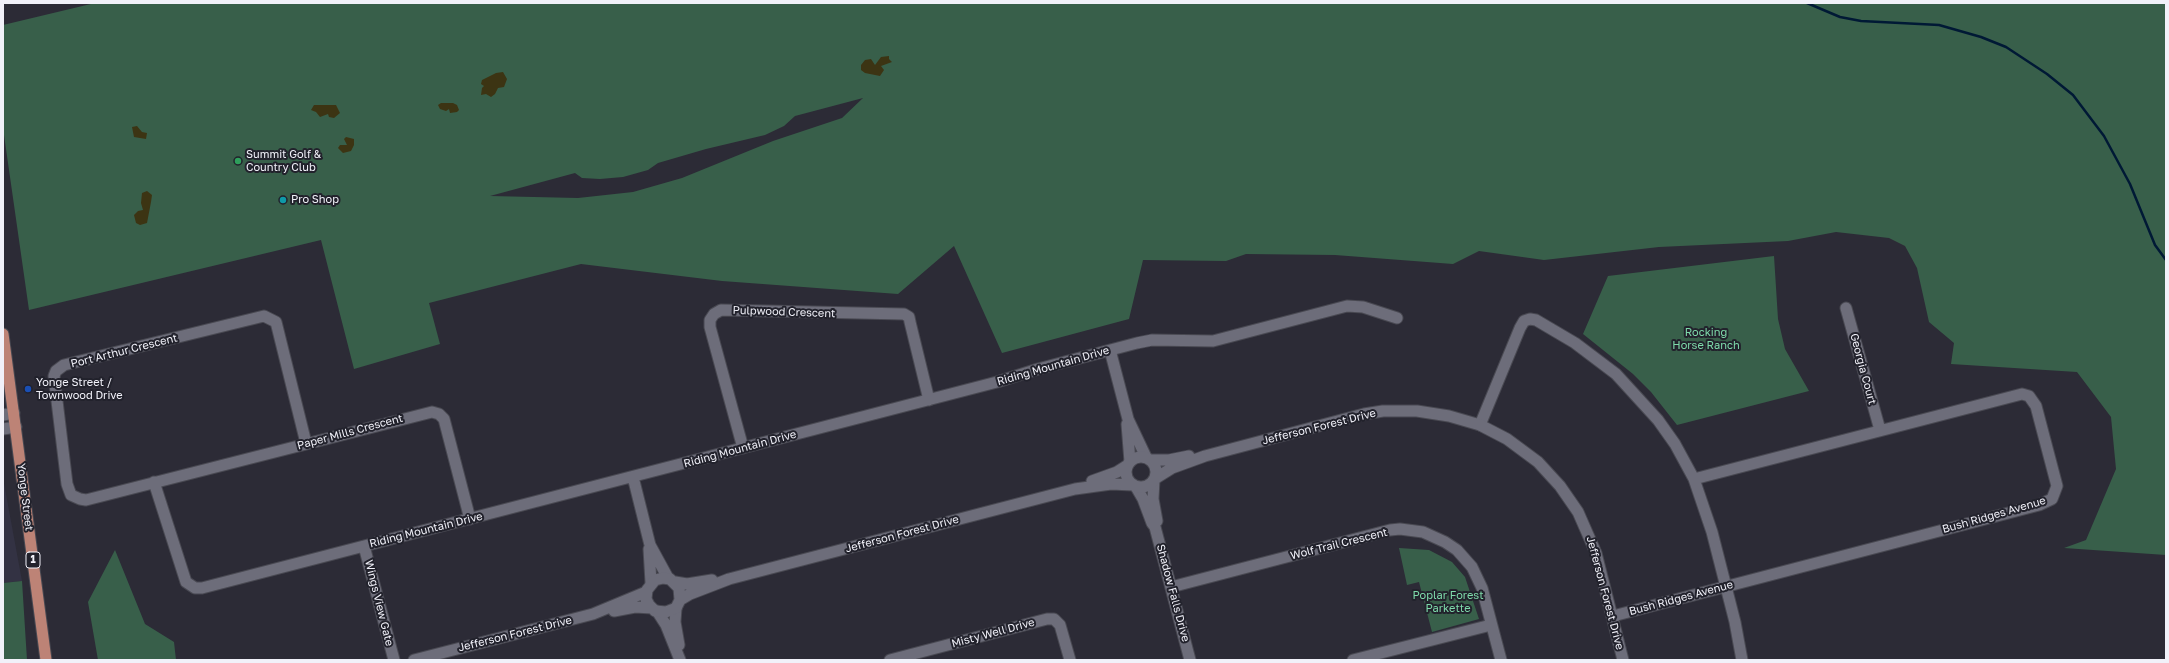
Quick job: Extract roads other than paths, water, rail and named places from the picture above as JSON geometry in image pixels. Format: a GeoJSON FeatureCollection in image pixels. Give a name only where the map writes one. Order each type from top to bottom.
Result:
{"type":"FeatureCollection","features":[{"type":"Feature","properties":{"kind":"main road","name":"Yonge Street"},"geometry":{"type":"LineString","coordinates":[[3,334],[8,414],[16,427],[46,660]]}},
{"type":"Feature","properties":{"kind":"street","name":"Riding Mountain Drive"},"geometry":{"type":"LineString","coordinates":[[154,482],[186,582],[195,588],[202,588],[930,400],[1110,350],[1152,340],[1213,340],[1347,306],[1363,307],[1397,318]]}},
{"type":"Feature","properties":{"kind":"street","name":"Georgia Court"},"geometry":{"type":"LineString","coordinates":[[1846,308],[1880,430]]}},
{"type":"Feature","properties":{"kind":"street","name":"Pulpwood Crescent"},"geometry":{"type":"LineString","coordinates":[[743,448],[710,327],[710,320],[714,314],[721,310],[904,314],[909,317],[930,400]]}},
{"type":"Feature","properties":{"kind":"street","name":"Port Arthur Crescent"},"geometry":{"type":"LineString","coordinates":[[154,482],[86,500],[80,500],[71,495],[67,484],[54,382],[56,371],[60,367],[264,316],[271,318],[276,322],[306,443]]}},
{"type":"Feature","properties":{"kind":"street"},"geometry":{"type":"LineString","coordinates":[[1480,425],[1520,328],[1524,321],[1530,319],[1536,320],[1591,354],[1627,384],[1662,426],[1694,479],[1712,532],[1735,622],[1742,660]]}},
{"type":"Feature","properties":{"kind":"street"},"geometry":{"type":"LineString","coordinates":[[1110,350],[1128,419],[1149,459],[1156,468],[1155,479],[1146,487],[1134,486],[1127,478],[1129,463],[1126,427],[1128,419]]}},
{"type":"Feature","properties":{"kind":"street","name":"Bush Ridges Avenue"},"geometry":{"type":"LineString","coordinates":[[1613,616],[2040,505],[2052,498],[2056,493],[2057,486],[2036,406],[2029,396],[2022,394],[1694,479]]}},
{"type":"Feature","properties":{"kind":"street","name":"Jefferson Forest Drive"},"geometry":{"type":"LineString","coordinates":[[1155,479],[1172,468],[1205,456],[1347,418],[1383,412],[1431,412],[1480,425],[1507,439],[1530,455],[1553,478],[1571,500],[1592,541],[1613,616],[1623,660]]}},
{"type":"Feature","properties":{"kind":"street","name":"Paper Mills Crescent"},"geometry":{"type":"LineString","coordinates":[[154,482],[423,413],[439,414],[444,419],[470,519]]}},
{"type":"Feature","properties":{"kind":"street"},"geometry":{"type":"LineString","coordinates":[[3,429],[16,427]]}},
{"type":"Feature","properties":{"kind":"street","name":"Jefferson Forest Drive"},"geometry":{"type":"LineString","coordinates":[[1149,459],[1205,456]]}},
{"type":"Feature","properties":{"kind":"street"},"geometry":{"type":"LineString","coordinates":[[1129,463],[1137,457],[1149,459]]}},
{"type":"Feature","properties":{"kind":"street","name":"Jefferson Forest Drive"},"geometry":{"type":"LineString","coordinates":[[1075,489],[1117,472],[1129,463]]}},
{"type":"Feature","properties":{"kind":"street"},"geometry":{"type":"LineString","coordinates":[[633,477],[650,545],[649,587],[647,601],[666,625],[679,656]]}},
{"type":"Feature","properties":{"kind":"street","name":"Shadow Falls Drive"},"geometry":{"type":"LineString","coordinates":[[1155,479],[1153,499],[1157,522],[1155,527]]}},
{"type":"Feature","properties":{"kind":"street","name":"Jefferson Forest Drive"},"geometry":{"type":"LineString","coordinates":[[678,604],[690,594],[729,579],[1075,489],[1111,484],[1134,486]]}},
{"type":"Feature","properties":{"kind":"street","name":"Shadow Falls Drive"},"geometry":{"type":"LineString","coordinates":[[1134,486],[1143,499],[1155,527],[1190,660]]}},
{"type":"Feature","properties":{"kind":"street","name":"Wolf Trail Crescent"},"geometry":{"type":"LineString","coordinates":[[1171,587],[1390,530],[1411,530],[1423,532],[1440,539],[1457,550],[1467,560],[1482,588],[1501,660]]}},
{"type":"Feature","properties":{"kind":"street"},"geometry":{"type":"LineString","coordinates":[[650,545],[671,580],[681,592],[675,622],[679,644],[679,656]]}},
{"type":"Feature","properties":{"kind":"street","name":"Wings View Gate"},"geometry":{"type":"LineString","coordinates":[[364,546],[394,660]]}},
{"type":"Feature","properties":{"kind":"street"},"geometry":{"type":"LineString","coordinates":[[649,587],[659,578],[671,580]]}},
{"type":"Feature","properties":{"kind":"street","name":"Jefferson Forest Drive"},"geometry":{"type":"LineString","coordinates":[[671,580],[687,584],[729,579]]}},
{"type":"Feature","properties":{"kind":"street","name":"Jefferson Forest Drive"},"geometry":{"type":"LineString","coordinates":[[593,614],[649,587]]}},
{"type":"Feature","properties":{"kind":"street"},"geometry":{"type":"LineString","coordinates":[[654,610],[666,612],[678,604]]}},
{"type":"Feature","properties":{"kind":"street","name":"Jefferson Forest Drive"},"geometry":{"type":"LineString","coordinates":[[414,660],[593,614],[635,607],[654,610]]}},
{"type":"Feature","properties":{"kind":"street","name":"Misty Well Drive"},"geometry":{"type":"LineString","coordinates":[[890,660],[1047,619],[1054,619],[1060,625],[1070,660]]}},
{"type":"Feature","properties":{"kind":"street"},"geometry":{"type":"LineString","coordinates":[[1354,660],[1491,625]]}},
{"type":"Feature","properties":{"kind":"waterway"},"geometry":{"type":"LineString","coordinates":[[1807,3],[1840,17],[1861,21],[1939,25],[1981,37],[2006,47],[2047,74],[2073,95],[2104,136],[2130,184],[2155,245],[2166,260]]}},
{"type":"Feature","properties":{"kind":"place","name":"Summit Golf & Country Club"},"geometry":{"type":"Point","coordinates":[238,161]}},
{"type":"Feature","properties":{"kind":"place","name":"Pro Shop"},"geometry":{"type":"Point","coordinates":[283,200]}},
{"type":"Feature","properties":{"kind":"place","name":"Yonge Street / Townwood Drive"},"geometry":{"type":"Point","coordinates":[28,389]}},
{"type":"Feature","properties":{"kind":"park label","name":"Rocking Horse Ranch"},"geometry":{"type":"Point","coordinates":[1706,339]}},
{"type":"Feature","properties":{"kind":"park label","name":"Poplar Forest Parkette"},"geometry":{"type":"Point","coordinates":[1448,602]}}]}
